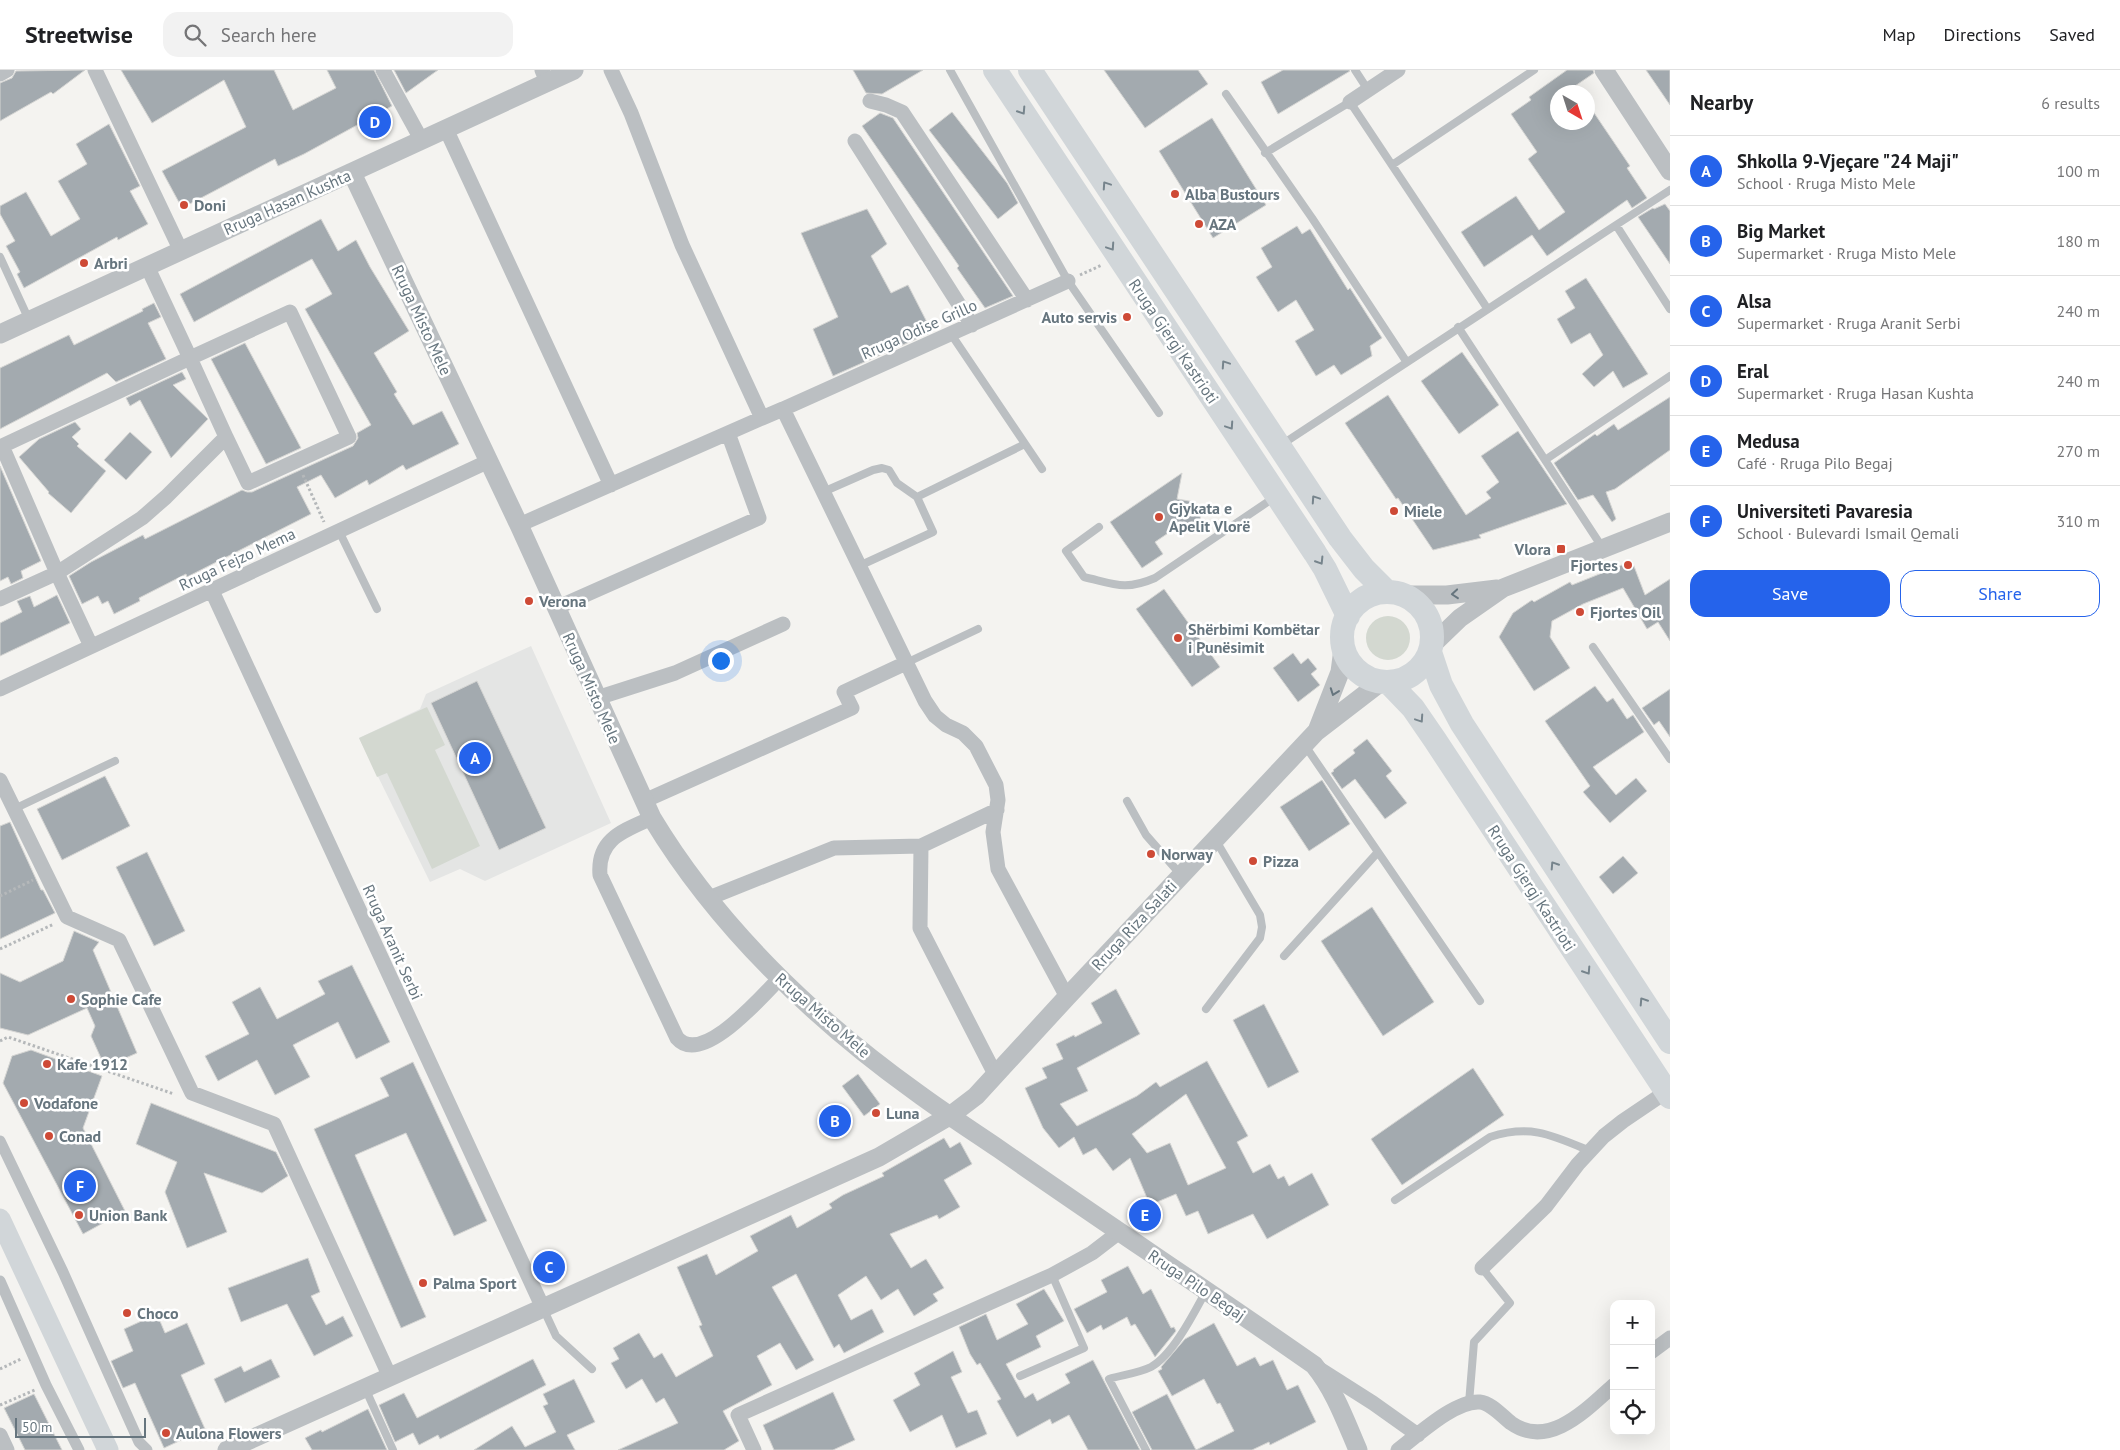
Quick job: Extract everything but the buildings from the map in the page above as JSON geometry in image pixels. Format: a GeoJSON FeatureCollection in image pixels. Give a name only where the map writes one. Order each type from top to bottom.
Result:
{"type":"FeatureCollection","features":[{"type":"Feature","properties":{"kind":"main road","name":"Rruga Gjergj Kastrioti"},"geometry":{"type":"LineString","coordinates":[[996,70],[1325,569],[1348,616]]}},
{"type":"Feature","properties":{"kind":"main road","name":"Rruga Gjergj Kastrioti"},"geometry":{"type":"LineString","coordinates":[[1030,70],[1352,554],[1394,594]]}},
{"type":"Feature","properties":{"kind":"main road"},"geometry":{"type":"LineString","coordinates":[[1394,594],[1411,600],[1426,615],[1430,624],[1430,649],[1423,664],[1414,673],[1402,680],[1385,682],[1362,675],[1350,663],[1343,649],[1343,626],[1355,606],[1364,599],[1394,594]]}},
{"type":"Feature","properties":{"kind":"main road","name":"Rruga Gjergj Kastrioti"},"geometry":{"type":"LineString","coordinates":[[1430,649],[1441,685],[1462,724],[1667,1031]]}},
{"type":"Feature","properties":{"kind":"main road","name":"Rruga Gjergj Kastrioti"},"geometry":{"type":"LineString","coordinates":[[1385,682],[1412,708],[1435,740],[1668,1094]]}},
{"type":"Feature","properties":{"kind":"main road"},"geometry":{"type":"LineString","coordinates":[[0,1219],[108,1450]]}},
{"type":"Feature","properties":{"kind":"street"},"geometry":{"type":"LineString","coordinates":[[0,74],[7,70]]}},
{"type":"Feature","properties":{"kind":"street"},"geometry":{"type":"LineString","coordinates":[[95,70],[181,251]]}},
{"type":"Feature","properties":{"kind":"street"},"geometry":{"type":"LineString","coordinates":[[383,70],[422,140]]}},
{"type":"Feature","properties":{"kind":"street","name":"Rruga Hasan Kushta"},"geometry":{"type":"LineString","coordinates":[[0,334],[446,129],[544,76],[574,70]]}},
{"type":"Feature","properties":{"kind":"street"},"geometry":{"type":"LineString","coordinates":[[519,525],[762,418],[682,245],[631,113],[611,70]]}},
{"type":"Feature","properties":{"kind":"street"},"geometry":{"type":"LineString","coordinates":[[1350,102],[1398,70]]}},
{"type":"Feature","properties":{"kind":"street"},"geometry":{"type":"LineString","coordinates":[[1604,70],[1670,171]]}},
{"type":"Feature","properties":{"kind":"street"},"geometry":{"type":"LineString","coordinates":[[870,101],[902,112],[1027,300]]}},
{"type":"Feature","properties":{"kind":"street"},"geometry":{"type":"LineString","coordinates":[[446,129],[611,485]]}},
{"type":"Feature","properties":{"kind":"street"},"geometry":{"type":"LineString","coordinates":[[854,141],[972,324]]}},
{"type":"Feature","properties":{"kind":"street","name":"Rruga Misto Mele"},"geometry":{"type":"LineString","coordinates":[[352,173],[519,525],[652,818],[669,846],[709,898],[780,978],[880,1065],[917,1093],[951,1115]]}},
{"type":"Feature","properties":{"kind":"street"},"geometry":{"type":"LineString","coordinates":[[91,646],[1,446],[190,358],[290,312],[349,437],[248,483],[226,437],[190,358],[147,266]]}},
{"type":"Feature","properties":{"kind":"street","name":"Rruga Odise Grillo"},"geometry":{"type":"LineString","coordinates":[[762,418],[1068,281]]}},
{"type":"Feature","properties":{"kind":"street"},"geometry":{"type":"LineString","coordinates":[[783,409],[925,701],[935,716],[946,725],[963,732],[976,746],[996,785],[998,800],[993,832],[998,869],[1067,996]]}},
{"type":"Feature","properties":{"kind":"street"},"geometry":{"type":"LineString","coordinates":[[556,608],[759,518],[728,433]]}},
{"type":"Feature","properties":{"kind":"street"},"geometry":{"type":"LineString","coordinates":[[0,599],[58,573],[142,518],[166,497],[226,437]]}},
{"type":"Feature","properties":{"kind":"street","name":"Rruga Fejzo Mema"},"geometry":{"type":"LineString","coordinates":[[0,689],[489,461]]}},
{"type":"Feature","properties":{"kind":"street"},"geometry":{"type":"LineString","coordinates":[[1430,649],[1460,618],[1504,588],[1670,522]]}},
{"type":"Feature","properties":{"kind":"street"},"geometry":{"type":"LineString","coordinates":[[1394,594],[1447,595],[1504,588]]}},
{"type":"Feature","properties":{"kind":"street","name":"Rruga Aranit Serbi"},"geometry":{"type":"LineString","coordinates":[[212,591],[543,1308]]}},
{"type":"Feature","properties":{"kind":"street"},"geometry":{"type":"LineString","coordinates":[[596,698],[675,673],[783,624]]}},
{"type":"Feature","properties":{"kind":"street"},"geometry":{"type":"LineString","coordinates":[[1310,738],[1340,672],[1343,649]]}},
{"type":"Feature","properties":{"kind":"street"},"geometry":{"type":"LineString","coordinates":[[644,801],[852,708],[844,692],[906,663]]}},
{"type":"Feature","properties":{"kind":"street"},"geometry":{"type":"LineString","coordinates":[[1310,738],[1385,682]]}},
{"type":"Feature","properties":{"kind":"street","name":"Rruga Riza Salati"},"geometry":{"type":"LineString","coordinates":[[227,1450],[879,1157],[951,1115],[976,1096],[996,1076],[1067,996],[1310,738]]}},
{"type":"Feature","properties":{"kind":"street"},"geometry":{"type":"LineString","coordinates":[[0,780],[67,917],[120,940],[192,1093],[274,1124],[390,1377]]}},
{"type":"Feature","properties":{"kind":"street"},"geometry":{"type":"LineString","coordinates":[[709,898],[834,848],[921,846],[997,810]]}},
{"type":"Feature","properties":{"kind":"street"},"geometry":{"type":"LineString","coordinates":[[652,818],[630,828],[605,847],[599,860],[600,875],[677,1038],[682,1044],[692,1046],[720,1035],[780,978]]}},
{"type":"Feature","properties":{"kind":"street"},"geometry":{"type":"LineString","coordinates":[[921,846],[920,928],[996,1076]]}},
{"type":"Feature","properties":{"kind":"street"},"geometry":{"type":"LineString","coordinates":[[1482,1268],[1546,1206],[1590,1151],[1623,1121],[1668,1094]]}},
{"type":"Feature","properties":{"kind":"street","name":"Rruga Pilo Begaj"},"geometry":{"type":"LineString","coordinates":[[951,1115],[1118,1233],[1314,1365],[1336,1397],[1358,1450]]}},
{"type":"Feature","properties":{"kind":"street"},"geometry":{"type":"LineString","coordinates":[[0,1141],[63,1272],[138,1442],[147,1450]]}},
{"type":"Feature","properties":{"kind":"street"},"geometry":{"type":"LineString","coordinates":[[754,1450],[738,1415],[1052,1275],[1092,1253],[1118,1233]]}},
{"type":"Feature","properties":{"kind":"street"},"geometry":{"type":"LineString","coordinates":[[0,1281],[46,1385],[78,1450]]}},
{"type":"Feature","properties":{"kind":"street"},"geometry":{"type":"LineString","coordinates":[[1655,1349],[1670,1338]]}},
{"type":"Feature","properties":{"kind":"street"},"geometry":{"type":"LineString","coordinates":[[1314,1365],[1418,1435]]}},
{"type":"Feature","properties":{"kind":"street"},"geometry":{"type":"LineString","coordinates":[[1398,1450],[1438,1420],[1469,1403],[1482,1402],[1493,1407],[1524,1432],[1538,1435],[1565,1426],[1610,1387]]}},
{"type":"Feature","properties":{"kind":"street"},"geometry":{"type":"LineString","coordinates":[[0,1436],[7,1450]]}},
{"type":"Feature","properties":{"kind":"lane"},"geometry":{"type":"LineString","coordinates":[[950,70],[1068,281],[1160,413]]}},
{"type":"Feature","properties":{"kind":"lane"},"geometry":{"type":"LineString","coordinates":[[1355,70],[1368,90]]}},
{"type":"Feature","properties":{"kind":"lane"},"geometry":{"type":"LineString","coordinates":[[1392,165],[1534,70]]}},
{"type":"Feature","properties":{"kind":"lane"},"geometry":{"type":"LineString","coordinates":[[1226,94],[1265,153],[1312,218],[1406,361]]}},
{"type":"Feature","properties":{"kind":"lane"},"geometry":{"type":"LineString","coordinates":[[1265,153],[1350,102],[1487,308]]}},
{"type":"Feature","properties":{"kind":"lane"},"geometry":{"type":"LineString","coordinates":[[1279,446],[1406,361],[1670,190]]}},
{"type":"Feature","properties":{"kind":"lane"},"geometry":{"type":"LineString","coordinates":[[1616,225],[1670,309]]}},
{"type":"Feature","properties":{"kind":"lane"},"geometry":{"type":"LineString","coordinates":[[0,257],[29,320]]}},
{"type":"Feature","properties":{"kind":"lane"},"geometry":{"type":"LineString","coordinates":[[1458,327],[1603,549]]}},
{"type":"Feature","properties":{"kind":"lane"},"geometry":{"type":"LineString","coordinates":[[952,334],[1042,469]]}},
{"type":"Feature","properties":{"kind":"lane"},"geometry":{"type":"LineString","coordinates":[[1545,460],[1670,376]]}},
{"type":"Feature","properties":{"kind":"lane"},"geometry":{"type":"LineString","coordinates":[[917,497],[1025,444]]}},
{"type":"Feature","properties":{"kind":"lane"},"geometry":{"type":"LineString","coordinates":[[823,492],[873,470],[882,468],[888,470],[898,483],[917,497],[933,532],[859,566]]}},
{"type":"Feature","properties":{"kind":"lane"},"geometry":{"type":"LineString","coordinates":[[1099,527],[1066,551],[1084,577],[1122,586],[1138,585],[1155,578],[1277,495]]}},
{"type":"Feature","properties":{"kind":"lane"},"geometry":{"type":"LineString","coordinates":[[335,533],[377,609]]}},
{"type":"Feature","properties":{"kind":"lane"},"geometry":{"type":"LineString","coordinates":[[906,663],[978,629]]}},
{"type":"Feature","properties":{"kind":"lane"},"geometry":{"type":"LineString","coordinates":[[1592,647],[1670,760]]}},
{"type":"Feature","properties":{"kind":"lane"},"geometry":{"type":"LineString","coordinates":[[1310,738],[1378,852],[1480,1001]]}},
{"type":"Feature","properties":{"kind":"lane"},"geometry":{"type":"LineString","coordinates":[[14,809],[115,761]]}},
{"type":"Feature","properties":{"kind":"lane"},"geometry":{"type":"LineString","coordinates":[[1127,801],[1146,835],[1181,875]]}},
{"type":"Feature","properties":{"kind":"lane"},"geometry":{"type":"LineString","coordinates":[[1206,1009],[1260,938],[1262,927],[1260,915],[1215,840]]}},
{"type":"Feature","properties":{"kind":"lane"},"geometry":{"type":"LineString","coordinates":[[1284,956],[1378,852]]}},
{"type":"Feature","properties":{"kind":"lane"},"geometry":{"type":"LineString","coordinates":[[1395,1200],[1490,1137],[1506,1132],[1527,1131],[1546,1133],[1590,1151]]}},
{"type":"Feature","properties":{"kind":"lane"},"geometry":{"type":"LineString","coordinates":[[1469,1403],[1474,1342],[1510,1303],[1482,1268]]}},
{"type":"Feature","properties":{"kind":"lane"},"geometry":{"type":"LineString","coordinates":[[1020,1376],[1084,1348],[1052,1275]]}},
{"type":"Feature","properties":{"kind":"lane"},"geometry":{"type":"LineString","coordinates":[[1146,1450],[1109,1379],[1151,1367],[1169,1350],[1206,1291]]}},
{"type":"Feature","properties":{"kind":"lane"},"geometry":{"type":"LineString","coordinates":[[543,1308],[556,1336],[592,1369]]}},
{"type":"Feature","properties":{"kind":"lane"},"geometry":{"type":"LineString","coordinates":[[365,1388],[393,1450]]}},
{"type":"Feature","properties":{"kind":"path"},"geometry":{"type":"LineString","coordinates":[[1068,281],[1118,257]]}},
{"type":"Feature","properties":{"kind":"path"},"geometry":{"type":"LineString","coordinates":[[296,461],[335,533]]}},
{"type":"Feature","properties":{"kind":"path"},"geometry":{"type":"LineString","coordinates":[[0,896],[46,874]]}},
{"type":"Feature","properties":{"kind":"path"},"geometry":{"type":"LineString","coordinates":[[0,949],[67,917]]}},
{"type":"Feature","properties":{"kind":"path"},"geometry":{"type":"LineString","coordinates":[[0,1041],[8,1037],[181,1096],[192,1093]]}},
{"type":"Feature","properties":{"kind":"shaded area"},"geometry":{"type":"Polygon","coordinates":[[[1384,616],[1392,616],[1404,622],[1410,638],[1404,654],[1392,660],[1384,660],[1372,654],[1366,642],[1366,634],[1372,622],[1384,616]]]}},
{"type":"Feature","properties":{"kind":"shaded area"},"geometry":{"type":"Polygon","coordinates":[[[531,646],[611,823],[485,881],[460,869],[430,882],[359,738],[420,709],[426,694],[531,646]]]}},
{"type":"Feature","properties":{"kind":"shaded area"},"geometry":{"type":"Polygon","coordinates":[[[427,707],[445,745],[435,750],[480,846],[432,869],[387,773],[377,777],[359,738],[427,707]]]}},
{"type":"Feature","properties":{"kind":"place","name":"Eral"},"geometry":{"type":"Point","coordinates":[375,122]}},
{"type":"Feature","properties":{"kind":"place","name":"Alba Bustours"},"geometry":{"type":"Point","coordinates":[1175,194]}},
{"type":"Feature","properties":{"kind":"place","name":"Doni"},"geometry":{"type":"Point","coordinates":[184,205]}},
{"type":"Feature","properties":{"kind":"place","name":"AZA"},"geometry":{"type":"Point","coordinates":[1199,224]}},
{"type":"Feature","properties":{"kind":"place","name":"Arbri"},"geometry":{"type":"Point","coordinates":[84,263]}},
{"type":"Feature","properties":{"kind":"place","name":"Auto servis"},"geometry":{"type":"Point","coordinates":[1127,317]}},
{"type":"Feature","properties":{"kind":"place","name":"Miele"},"geometry":{"type":"Point","coordinates":[1394,511]}},
{"type":"Feature","properties":{"kind":"place","name":"Gjykata e Apelit Vlorë"},"geometry":{"type":"Point","coordinates":[1159,517]}},
{"type":"Feature","properties":{"kind":"place","name":"Vlora"},"geometry":{"type":"Point","coordinates":[1561,549]}},
{"type":"Feature","properties":{"kind":"place","name":"Fjortes"},"geometry":{"type":"Point","coordinates":[1628,565]}},
{"type":"Feature","properties":{"kind":"place","name":"Verona"},"geometry":{"type":"Point","coordinates":[529,601]}},
{"type":"Feature","properties":{"kind":"place","name":"Fjortes Oil"},"geometry":{"type":"Point","coordinates":[1580,612]}},
{"type":"Feature","properties":{"kind":"place","name":"Shërbimi Kombëtar i Punësimit"},"geometry":{"type":"Point","coordinates":[1178,638]}},
{"type":"Feature","properties":{"kind":"place","name":"Shkolla 9-Vjeçare \"24 Maji\""},"geometry":{"type":"Point","coordinates":[475,758]}},
{"type":"Feature","properties":{"kind":"place","name":"Norway"},"geometry":{"type":"Point","coordinates":[1151,854]}},
{"type":"Feature","properties":{"kind":"place","name":"Pizza"},"geometry":{"type":"Point","coordinates":[1253,861]}},
{"type":"Feature","properties":{"kind":"place","name":"Sophie Cafe"},"geometry":{"type":"Point","coordinates":[71,999]}},
{"type":"Feature","properties":{"kind":"place","name":"Kafe 1912"},"geometry":{"type":"Point","coordinates":[47,1064]}},
{"type":"Feature","properties":{"kind":"place","name":"Vodafone"},"geometry":{"type":"Point","coordinates":[24,1103]}},
{"type":"Feature","properties":{"kind":"place","name":"Luna"},"geometry":{"type":"Point","coordinates":[876,1113]}},
{"type":"Feature","properties":{"kind":"place","name":"Big Market"},"geometry":{"type":"Point","coordinates":[835,1121]}},
{"type":"Feature","properties":{"kind":"place","name":"Conad"},"geometry":{"type":"Point","coordinates":[49,1136]}},
{"type":"Feature","properties":{"kind":"place","name":"Universiteti Pavaresia"},"geometry":{"type":"Point","coordinates":[80,1186]}},
{"type":"Feature","properties":{"kind":"place","name":"Union Bank"},"geometry":{"type":"Point","coordinates":[79,1215]}},
{"type":"Feature","properties":{"kind":"place","name":"Medusa"},"geometry":{"type":"Point","coordinates":[1145,1215]}},
{"type":"Feature","properties":{"kind":"place","name":"Alsa"},"geometry":{"type":"Point","coordinates":[549,1267]}},
{"type":"Feature","properties":{"kind":"place","name":"Palma Sport"},"geometry":{"type":"Point","coordinates":[423,1283]}},
{"type":"Feature","properties":{"kind":"place","name":"Choco"},"geometry":{"type":"Point","coordinates":[127,1313]}},
{"type":"Feature","properties":{"kind":"place","name":"Aulona Flowers"},"geometry":{"type":"Point","coordinates":[166,1433]}}]}
